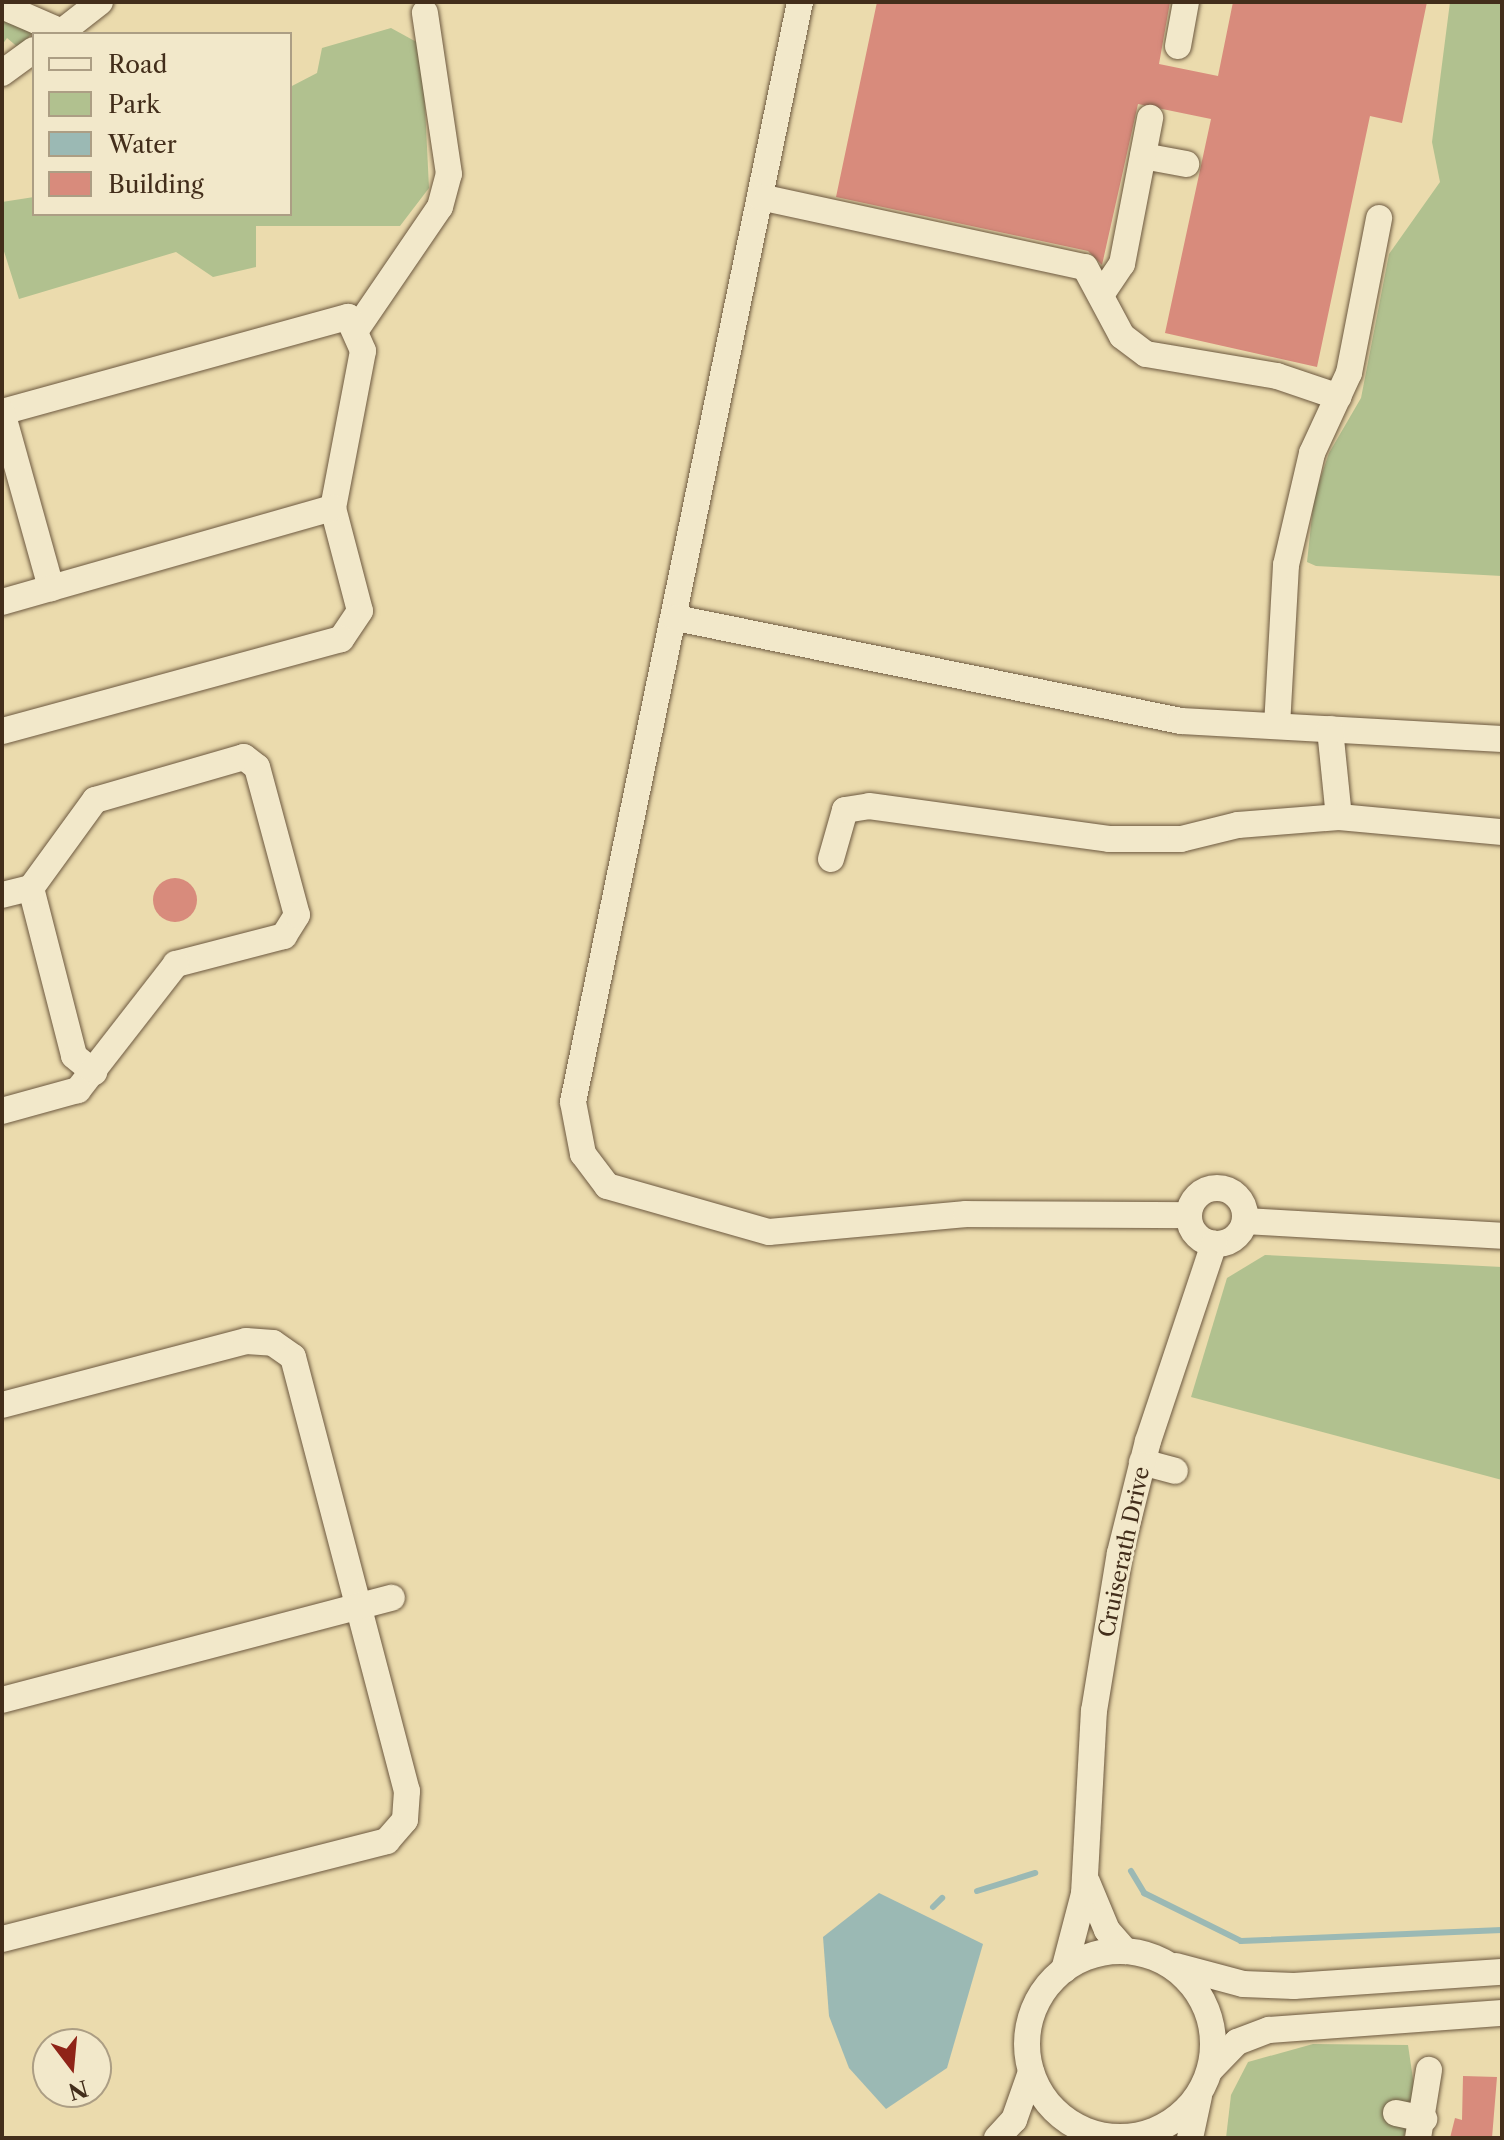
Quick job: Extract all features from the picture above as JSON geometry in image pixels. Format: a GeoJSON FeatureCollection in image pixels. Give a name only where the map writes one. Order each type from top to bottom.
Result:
{"type":"FeatureCollection","features":[{"type":"Feature","properties":{"kind":"street"},"geometry":{"type":"LineString","coordinates":[[62,32],[100,2]]}},
{"type":"Feature","properties":{"kind":"street"},"geometry":{"type":"LineString","coordinates":[[800,2],[673,631],[573,1102],[583,1154],[607,1186],[769,1232],[966,1214],[1189,1215]]}},
{"type":"Feature","properties":{"kind":"street"},"geometry":{"type":"LineString","coordinates":[[1178,46],[1186,2]]}},
{"type":"Feature","properties":{"kind":"street"},"geometry":{"type":"LineString","coordinates":[[2,6],[59,32]]}},
{"type":"Feature","properties":{"kind":"street"},"geometry":{"type":"LineString","coordinates":[[358,327],[440,207],[449,174],[425,13]]}},
{"type":"Feature","properties":{"kind":"street"},"geometry":{"type":"LineString","coordinates":[[2,73],[32,51]]}},
{"type":"Feature","properties":{"kind":"street"},"geometry":{"type":"LineString","coordinates":[[1103,292],[1122,264],[1150,118]]}},
{"type":"Feature","properties":{"kind":"street"},"geometry":{"type":"LineString","coordinates":[[1143,156],[1186,164]]}},
{"type":"Feature","properties":{"kind":"street"},"geometry":{"type":"LineString","coordinates":[[760,197],[1085,267],[1103,292],[1122,336],[1146,354],[1277,376],[1339,397]]}},
{"type":"Feature","properties":{"kind":"street"},"geometry":{"type":"LineString","coordinates":[[1277,726],[1284,578],[1312,453],[1339,397],[1379,218]]}},
{"type":"Feature","properties":{"kind":"street"},"geometry":{"type":"LineString","coordinates":[[2,731],[341,639],[360,611],[333,508],[363,351],[358,327],[348,317],[3,408],[51,588]]}},
{"type":"Feature","properties":{"kind":"street"},"geometry":{"type":"LineString","coordinates":[[2,602],[333,508]]}},
{"type":"Feature","properties":{"kind":"street"},"geometry":{"type":"LineString","coordinates":[[2,620],[33,610],[51,588]]}},
{"type":"Feature","properties":{"kind":"street"},"geometry":{"type":"LineString","coordinates":[[673,631],[1181,721],[1502,739]]}},
{"type":"Feature","properties":{"kind":"street"},"geometry":{"type":"LineString","coordinates":[[1330,729],[1339,817]]}},
{"type":"Feature","properties":{"kind":"street"},"geometry":{"type":"LineString","coordinates":[[2,895],[31,888],[95,800],[244,757],[257,767],[297,915],[294,928],[176,964],[78,1090],[2,1111]]}},
{"type":"Feature","properties":{"kind":"street"},"geometry":{"type":"LineString","coordinates":[[831,859],[845,810],[869,806],[1109,839],[1181,839],[1238,825],[1339,817],[1502,832]]}},
{"type":"Feature","properties":{"kind":"street"},"geometry":{"type":"LineString","coordinates":[[31,888],[74,1056],[94,1072]]}},
{"type":"Feature","properties":{"kind":"street"},"geometry":{"type":"LineString","coordinates":[[1220,1189],[1236,1196],[1245,1221],[1237,1236],[1214,1244],[1194,1231],[1189,1215],[1202,1192],[1220,1189]]}},
{"type":"Feature","properties":{"kind":"street"},"geometry":{"type":"LineString","coordinates":[[1245,1221],[1502,1236]]}},
{"type":"Feature","properties":{"kind":"street","name":"Cruiserath Drive"},"geometry":{"type":"LineString","coordinates":[[1064,1970],[1085,1871],[1094,1711],[1142,1462],[1214,1244]]}},
{"type":"Feature","properties":{"kind":"street"},"geometry":{"type":"LineString","coordinates":[[2,1405],[246,1341],[273,1343],[293,1357],[304,1377],[407,1791],[405,1820],[387,1841],[2,1939]]}},
{"type":"Feature","properties":{"kind":"street"},"geometry":{"type":"LineString","coordinates":[[1142,1462],[1175,1471]]}},
{"type":"Feature","properties":{"kind":"street"},"geometry":{"type":"LineString","coordinates":[[2,1700],[392,1598]]}},
{"type":"Feature","properties":{"kind":"street","name":"Cruiserath Drive"},"geometry":{"type":"LineString","coordinates":[[1085,1871],[1107,1930],[1125,1951]]}},
{"type":"Feature","properties":{"kind":"street"},"geometry":{"type":"LineString","coordinates":[[997,2138],[1014,2120],[1031,2072],[1031,2016],[1064,1970],[1093,1955],[1125,1951],[1243,1984],[1294,1986],[1502,1972]]}},
{"type":"Feature","properties":{"kind":"street"},"geometry":{"type":"LineString","coordinates":[[1165,1962],[1207,2008],[1205,2081],[1190,2138]]}},
{"type":"Feature","properties":{"kind":"street"},"geometry":{"type":"LineString","coordinates":[[1031,2072],[1059,2115],[1104,2137],[1138,2137],[1164,2126],[1237,2042],[1269,2030],[1502,2013]]}},
{"type":"Feature","properties":{"kind":"street"},"geometry":{"type":"LineString","coordinates":[[1396,2113],[1421,2129],[1429,2070]]}},
{"type":"Feature","properties":{"kind":"green space"},"geometry":{"type":"Polygon","coordinates":[[[1450,2],[1502,2],[1502,576],[1316,566],[1307,562],[1314,497],[1329,453],[1361,398],[1389,254],[1440,182],[1432,142],[1450,2]]]}},
{"type":"Feature","properties":{"kind":"green space"},"geometry":{"type":"Polygon","coordinates":[[[2,17],[32,33],[20,49],[7,38],[2,45],[2,17]]]}},
{"type":"Feature","properties":{"kind":"green space"},"geometry":{"type":"Polygon","coordinates":[[[391,28],[422,45],[429,188],[400,226],[256,226],[256,267],[213,277],[176,252],[19,299],[2,245],[2,202],[32,197],[32,216],[292,216],[292,86],[317,73],[322,48],[391,28]]]}},
{"type":"Feature","properties":{"kind":"green space"},"geometry":{"type":"Polygon","coordinates":[[[1265,1255],[1502,1267],[1502,1480],[1191,1397],[1227,1278],[1265,1255]]]}},
{"type":"Feature","properties":{"kind":"green space"},"geometry":{"type":"Polygon","coordinates":[[[1313,2044],[1408,2045],[1417,2106],[1403,2138],[1226,2138],[1231,2095],[1248,2062],[1313,2044]]]}},
{"type":"Feature","properties":{"kind":"water"},"geometry":{"type":"Polygon","coordinates":[[[879,1893],[983,1944],[947,2068],[886,2109],[849,2068],[829,2016],[823,1937],[879,1893]]]}},
{"type":"Feature","properties":{"kind":"building"},"geometry":{"type":"Polygon","coordinates":[[[877,2],[1170,2],[1159,64],[1218,76],[1233,2],[1427,2],[1402,123],[1370,116],[1317,367],[1165,333],[1211,119],[1138,104],[1102,265],[1088,251],[836,197],[877,2]]]}},
{"type":"Feature","properties":{"kind":"building"},"geometry":{"type":"Polygon","coordinates":[[[175,878],[190,885],[197,900],[190,915],[175,922],[160,915],[153,900],[160,885],[175,878]]]}},
{"type":"Feature","properties":{"kind":"building"},"geometry":{"type":"Polygon","coordinates":[[[1463,2076],[1497,2077],[1492,2138],[1450,2138],[1455,2118],[1462,2120],[1463,2076]]]}},
{"type":"Feature","properties":{"kind":"waterway"},"geometry":{"type":"LineString","coordinates":[[1131,1871],[1144,1893],[1241,1941],[1502,1930]]}},
{"type":"Feature","properties":{"kind":"waterway"},"geometry":{"type":"LineString","coordinates":[[977,1891],[1035,1873]]}},
{"type":"Feature","properties":{"kind":"waterway"},"geometry":{"type":"LineString","coordinates":[[933,1907],[942,1898]]}}]}
